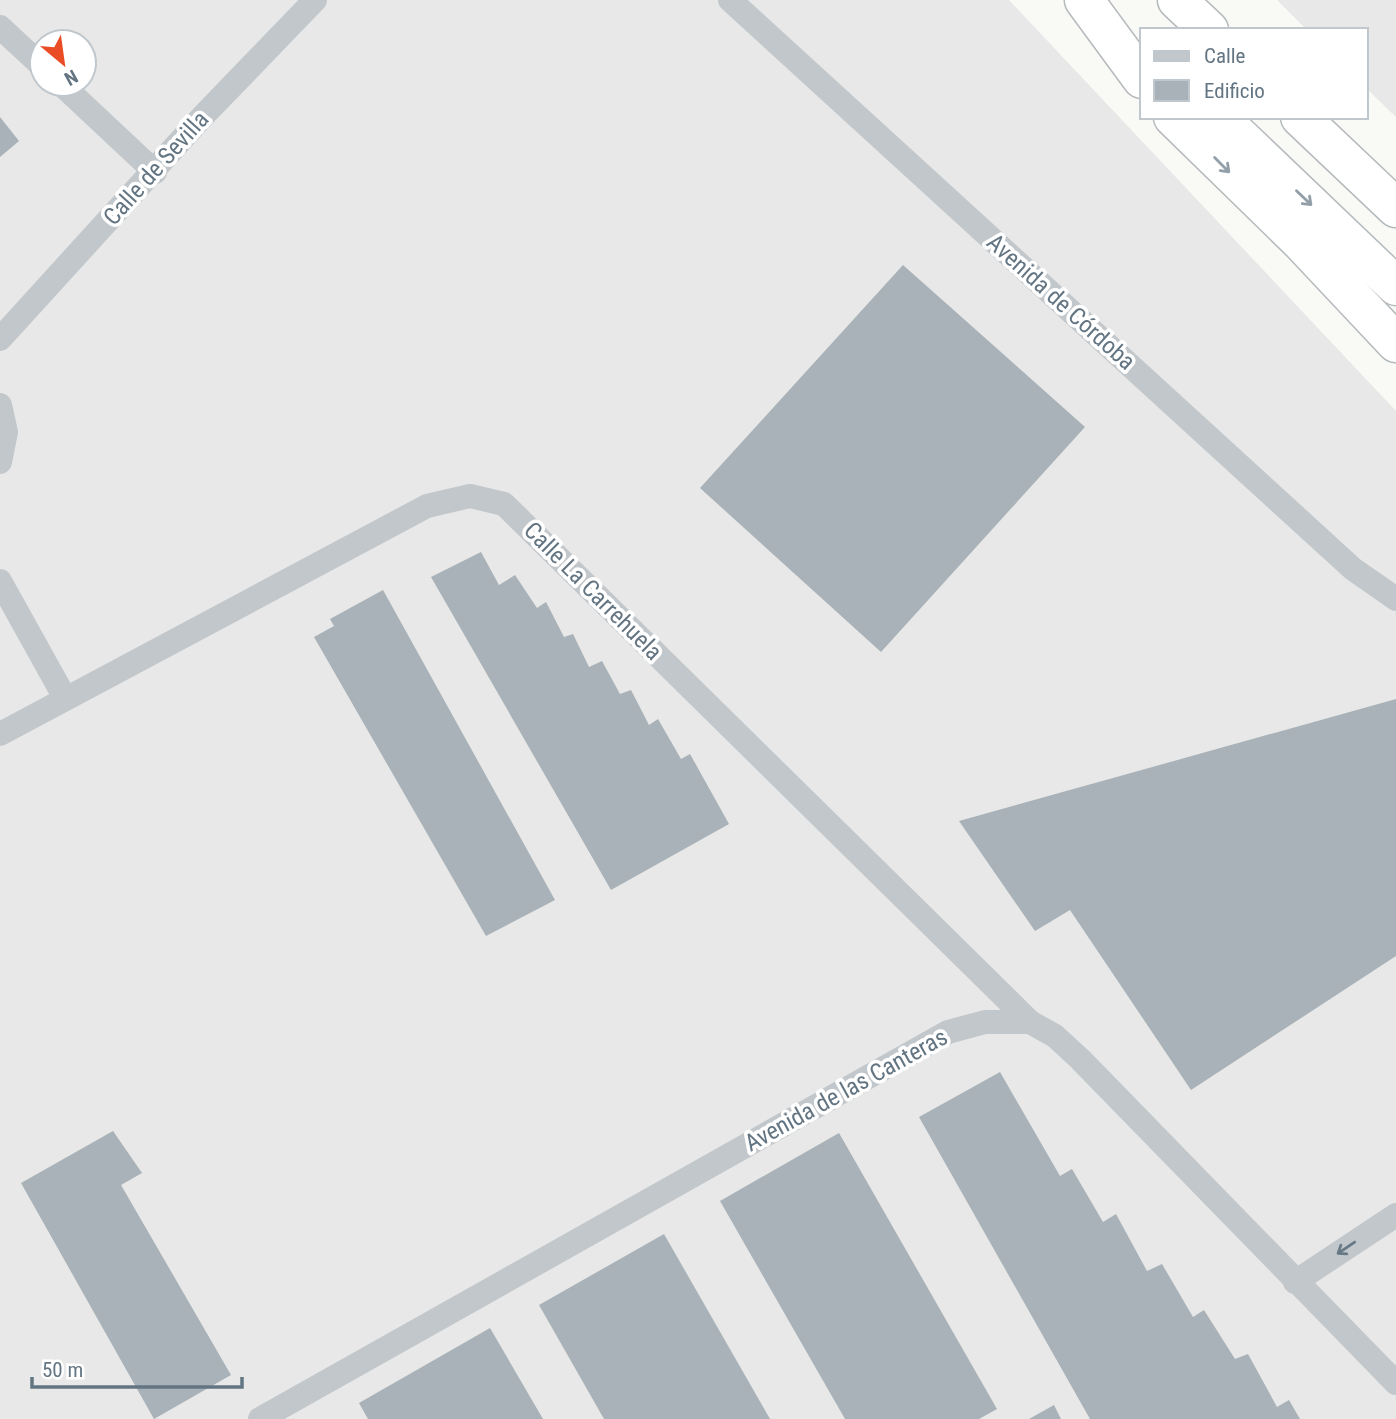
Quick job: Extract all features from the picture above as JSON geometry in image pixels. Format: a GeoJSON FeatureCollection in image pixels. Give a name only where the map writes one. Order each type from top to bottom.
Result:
{"type":"FeatureCollection","features":[{"type":"Feature","properties":{"kind":"highway"},"geometry":{"type":"LineString","coordinates":[[1084,0],[1140,76]]}},
{"type":"Feature","properties":{"kind":"highway"},"geometry":{"type":"LineString","coordinates":[[1097,0],[1140,42]]}},
{"type":"Feature","properties":{"kind":"highway"},"geometry":{"type":"LineString","coordinates":[[1178,0],[1207,28]]}},
{"type":"Feature","properties":{"kind":"highway"},"geometry":{"type":"LineString","coordinates":[[1175,119],[1301,242],[1396,343]]}},
{"type":"Feature","properties":{"kind":"highway"},"geometry":{"type":"LineString","coordinates":[[1221,119],[1396,286]]}},
{"type":"Feature","properties":{"kind":"highway"},"geometry":{"type":"LineString","coordinates":[[1302,119],[1396,208]]}},
{"type":"Feature","properties":{"kind":"street","name":"Calle de Sevilla"},"geometry":{"type":"LineString","coordinates":[[0,339],[155,172],[203,116],[316,0]]}},
{"type":"Feature","properties":{"kind":"street","name":"Avenida de Córdoba"},"geometry":{"type":"LineString","coordinates":[[730,0],[1353,569],[1396,599]]}},
{"type":"Feature","properties":{"kind":"street"},"geometry":{"type":"LineString","coordinates":[[0,27],[28,53]]}},
{"type":"Feature","properties":{"kind":"street"},"geometry":{"type":"LineString","coordinates":[[76,98],[155,172]]}},
{"type":"Feature","properties":{"kind":"street"},"geometry":{"type":"LineString","coordinates":[[0,405],[6,432],[0,462]]}},
{"type":"Feature","properties":{"kind":"street","name":"Calle La Carrehuela"},"geometry":{"type":"LineString","coordinates":[[0,734],[426,506],[470,496],[504,503],[1030,1022]]}},
{"type":"Feature","properties":{"kind":"street"},"geometry":{"type":"LineString","coordinates":[[0,581],[65,698]]}},
{"type":"Feature","properties":{"kind":"street","name":"Avenida de las Canteras"},"geometry":{"type":"LineString","coordinates":[[260,1419],[948,1032],[985,1022],[1030,1022]]}},
{"type":"Feature","properties":{"kind":"street"},"geometry":{"type":"LineString","coordinates":[[1030,1022],[1055,1037],[1080,1059],[1295,1282],[1396,1382]]}},
{"type":"Feature","properties":{"kind":"street"},"geometry":{"type":"LineString","coordinates":[[1295,1282],[1396,1215]]}},
{"type":"Feature","properties":{"kind":"shaded area"},"geometry":{"type":"Polygon","coordinates":[[[0,0],[1009,0],[1396,411],[1396,1419],[0,1419],[0,0]]]}},
{"type":"Feature","properties":{"kind":"shaded area"},"geometry":{"type":"Polygon","coordinates":[[[1277,0],[1396,0],[1396,117],[1368,90],[1368,28],[1305,28],[1277,0]]]}},
{"type":"Feature","properties":{"kind":"building"},"geometry":{"type":"Polygon","coordinates":[[[0,117],[19,141],[0,157],[0,117]]]}},
{"type":"Feature","properties":{"kind":"building"},"geometry":{"type":"Polygon","coordinates":[[[903,265],[1085,427],[881,652],[700,488],[903,265]]]}},
{"type":"Feature","properties":{"kind":"building"},"geometry":{"type":"Polygon","coordinates":[[[481,552],[499,585],[515,575],[537,608],[546,602],[564,637],[573,634],[589,667],[602,661],[620,694],[631,690],[649,725],[658,719],[681,759],[690,754],[729,824],[611,890],[431,577],[481,552]]]}},
{"type":"Feature","properties":{"kind":"building"},"geometry":{"type":"Polygon","coordinates":[[[383,590],[555,900],[486,936],[314,637],[334,626],[330,619],[383,590]]]}},
{"type":"Feature","properties":{"kind":"building"},"geometry":{"type":"Polygon","coordinates":[[[1396,699],[1396,956],[1191,1090],[1070,910],[1035,931],[959,821],[1396,699]]]}},
{"type":"Feature","properties":{"kind":"building"},"geometry":{"type":"Polygon","coordinates":[[[1000,1072],[1060,1176],[1072,1169],[1103,1222],[1116,1214],[1147,1271],[1162,1264],[1193,1317],[1204,1310],[1235,1359],[1248,1354],[1277,1407],[1289,1400],[1300,1419],[1090,1419],[919,1117],[1000,1072]]]}},
{"type":"Feature","properties":{"kind":"building"},"geometry":{"type":"Polygon","coordinates":[[[113,1131],[142,1173],[121,1185],[231,1375],[154,1419],[21,1183],[113,1131]]]}},
{"type":"Feature","properties":{"kind":"building"},"geometry":{"type":"Polygon","coordinates":[[[839,1133],[997,1409],[979,1419],[845,1419],[720,1201],[839,1133]]]}},
{"type":"Feature","properties":{"kind":"building"},"geometry":{"type":"Polygon","coordinates":[[[664,1234],[770,1419],[604,1419],[539,1305],[664,1234]]]}},
{"type":"Feature","properties":{"kind":"building"},"geometry":{"type":"Polygon","coordinates":[[[490,1328],[543,1419],[368,1419],[359,1403],[490,1328]]]}},
{"type":"Feature","properties":{"kind":"building"},"geometry":{"type":"Polygon","coordinates":[[[1054,1405],[1061,1419],[1029,1419],[1054,1405]]]}}]}
